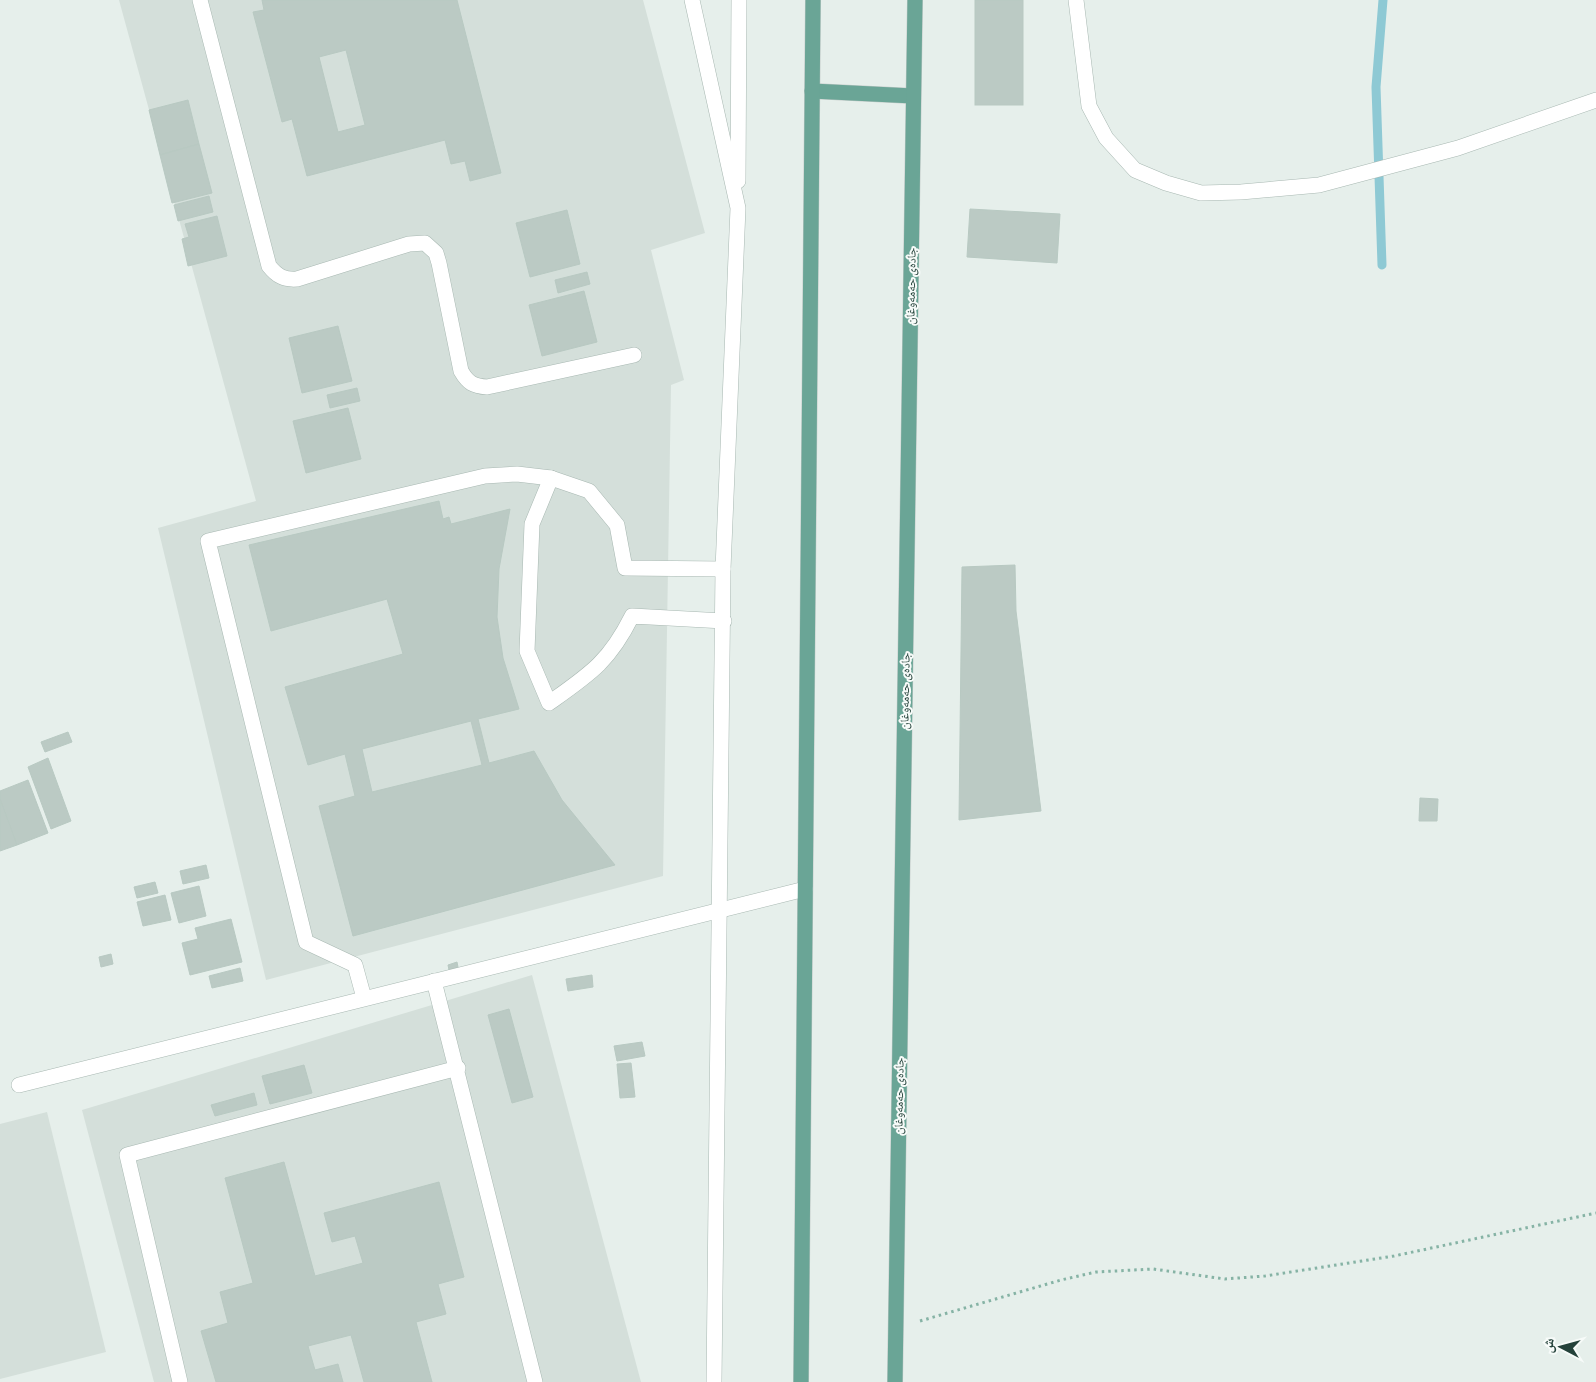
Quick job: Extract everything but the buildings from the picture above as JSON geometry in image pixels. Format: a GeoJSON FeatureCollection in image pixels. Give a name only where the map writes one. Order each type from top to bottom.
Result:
{"type":"FeatureCollection","features":[{"type":"Feature","properties":{"kind":"main road"},"geometry":{"type":"LineString","coordinates":[[800,1382],[813,0]]}},
{"type":"Feature","properties":{"kind":"main road","name":"جادەی حەمەوغان"},"geometry":{"type":"LineString","coordinates":[[895,1382],[915,0]]}},
{"type":"Feature","properties":{"kind":"main road"},"geometry":{"type":"LineString","coordinates":[[812,92],[913,96]]}},
{"type":"Feature","properties":{"kind":"street"},"geometry":{"type":"LineString","coordinates":[[200,0],[269,266],[278,276],[287,280],[297,279],[409,244],[425,243],[436,253],[439,263],[461,371],[467,381],[476,386],[487,387],[634,355]]}},
{"type":"Feature","properties":{"kind":"street"},"geometry":{"type":"LineString","coordinates":[[692,0],[738,208]]}},
{"type":"Feature","properties":{"kind":"street"},"geometry":{"type":"LineString","coordinates":[[714,1382],[721,909],[723,570],[738,208],[740,0]]}},
{"type":"Feature","properties":{"kind":"street"},"geometry":{"type":"LineString","coordinates":[[1076,0],[1089,106],[1106,138],[1135,170],[1166,184],[1201,193],[1241,192],[1319,185],[1458,148],[1596,100]]}},
{"type":"Feature","properties":{"kind":"street"},"geometry":{"type":"LineString","coordinates":[[364,998],[355,965],[306,942],[208,541],[485,476],[518,474],[552,478],[589,492],[617,525],[626,568],[723,570]]}},
{"type":"Feature","properties":{"kind":"street"},"geometry":{"type":"LineString","coordinates":[[552,478],[532,524],[528,651],[549,703],[593,672],[619,643],[632,616],[724,621]]}},
{"type":"Feature","properties":{"kind":"street"},"geometry":{"type":"LineString","coordinates":[[19,1086],[804,889]]}},
{"type":"Feature","properties":{"kind":"street"},"geometry":{"type":"LineString","coordinates":[[434,981],[458,1068],[535,1382]]}},
{"type":"Feature","properties":{"kind":"street"},"geometry":{"type":"LineString","coordinates":[[180,1382],[126,1156],[458,1068]]}},
{"type":"Feature","properties":{"kind":"path"},"geometry":{"type":"LineString","coordinates":[[896,1328],[1061,1280],[1096,1272],[1153,1269],[1225,1279],[1265,1276],[1394,1256],[1596,1214]]}},
{"type":"Feature","properties":{"kind":"shaded area"},"geometry":{"type":"Polygon","coordinates":[[[119,0],[643,0],[705,233],[651,250],[684,380],[671,385],[663,876],[266,980],[158,528],[256,501],[119,0]]]}},
{"type":"Feature","properties":{"kind":"shaded area"},"geometry":{"type":"Polygon","coordinates":[[[532,975],[641,1382],[154,1382],[82,1110],[532,975]]]}},
{"type":"Feature","properties":{"kind":"shaded area"},"geometry":{"type":"Polygon","coordinates":[[[47,1112],[106,1352],[0,1379],[0,1124],[47,1112]]]}},
{"type":"Feature","properties":{"kind":"waterway"},"geometry":{"type":"LineString","coordinates":[[1382,265],[1376,87],[1383,0]]}}]}
